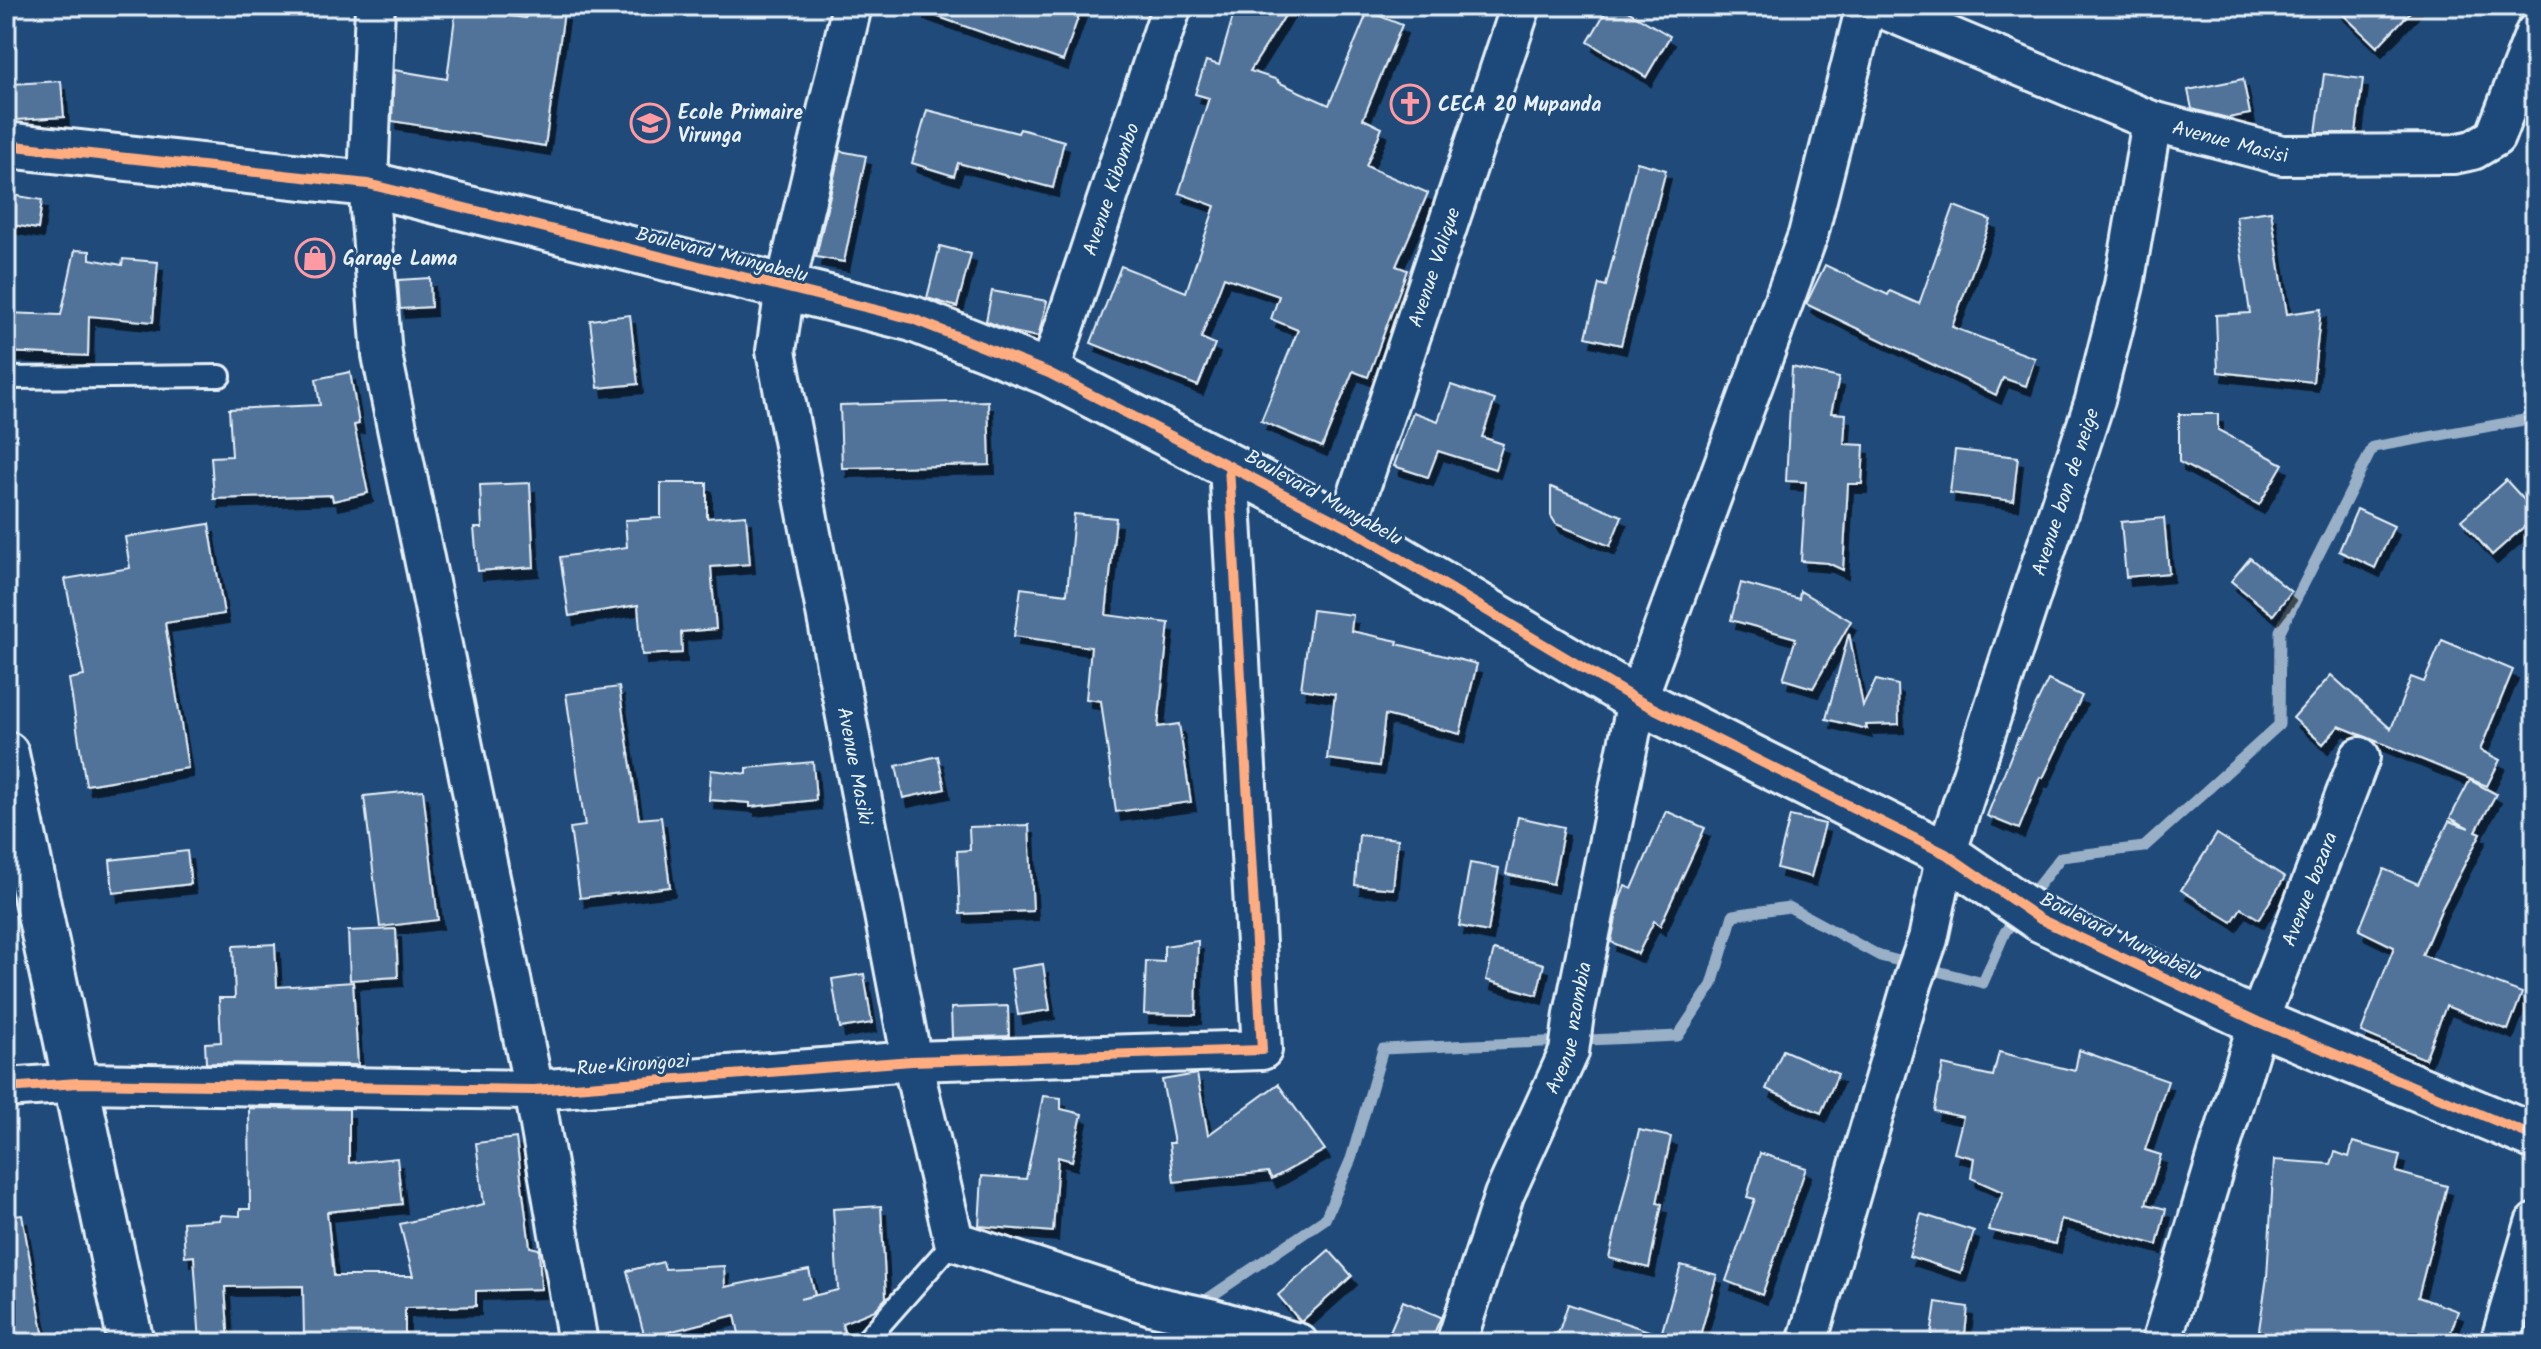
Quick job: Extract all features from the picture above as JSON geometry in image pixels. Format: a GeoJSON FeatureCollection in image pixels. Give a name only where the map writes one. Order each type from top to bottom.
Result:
{"type":"FeatureCollection","features":[{"type":"Feature","properties":{"kind":"main road","name":"Boulevard Munyabelu"},"geometry":{"type":"LineString","coordinates":[[6,145],[368,184],[913,319],[1049,373],[1347,527],[1637,700],[1946,854],[2024,909],[2258,1022],[2535,1137]]}},
{"type":"Feature","properties":{"kind":"main road"},"geometry":{"type":"LineString","coordinates":[[6,754],[131,1343]]}},
{"type":"Feature","properties":{"kind":"street"},"geometry":{"type":"LineString","coordinates":[[375,6],[368,184],[382,355],[534,1090],[578,1343]]}},
{"type":"Feature","properties":{"kind":"street","name":"Avenue Masiki"},"geometry":{"type":"LineString","coordinates":[[852,6],[785,288],[776,351],[912,1061],[954,1241]]}},
{"type":"Feature","properties":{"kind":"street","name":"Avenue Kibombo"},"geometry":{"type":"LineString","coordinates":[[1049,373],[1172,6]]}},
{"type":"Feature","properties":{"kind":"street","name":"Avenue Valique"},"geometry":{"type":"LineString","coordinates":[[1347,527],[1521,6]]}},
{"type":"Feature","properties":{"kind":"street","name":"Avenue nzombia"},"geometry":{"type":"LineString","coordinates":[[1456,1343],[1504,1195],[1569,1052],[1637,700],[1808,235],[1866,6]]}},
{"type":"Feature","properties":{"kind":"street","name":"Avenue Masisi"},"geometry":{"type":"LineString","coordinates":[[1876,6],[2152,121],[2282,155],[2454,154],[2473,150],[2495,137],[2535,33]]}},
{"type":"Feature","properties":{"kind":"street","name":"Avenue bon de neige"},"geometry":{"type":"LineString","coordinates":[[1807,1343],[1928,939],[1946,854],[2095,400],[2124,285],[2152,121]]}},
{"type":"Feature","properties":{"kind":"street","name":"Rue Kirongozi"},"geometry":{"type":"LineString","coordinates":[[6,1088],[78,1083],[534,1090],[912,1061],[1262,1050],[1229,466]]}},
{"type":"Feature","properties":{"kind":"street","name":"Avenue bozara"},"geometry":{"type":"LineString","coordinates":[[2161,1343],[2258,1022],[2360,757]]}},
{"type":"Feature","properties":{"kind":"street"},"geometry":{"type":"LineString","coordinates":[[2500,1343],[2535,1223]]}},
{"type":"Feature","properties":{"kind":"street"},"geometry":{"type":"LineString","coordinates":[[954,1241],[1154,1306],[1298,1343]]}},
{"type":"Feature","properties":{"kind":"lane"},"geometry":{"type":"LineString","coordinates":[[6,378],[220,376]]}},
{"type":"Feature","properties":{"kind":"lane"},"geometry":{"type":"LineString","coordinates":[[864,1343],[954,1241]]}},
{"type":"Feature","properties":{"kind":"building"},"geometry":{"type":"Polygon","coordinates":[[[527,6],[564,12],[545,146],[392,121],[394,70],[447,79],[456,9],[526,18],[527,6]]]}},
{"type":"Feature","properties":{"kind":"building"},"geometry":{"type":"Polygon","coordinates":[[[920,6],[1082,6],[1063,61],[919,10],[920,6]]]}},
{"type":"Feature","properties":{"kind":"building"},"geometry":{"type":"Polygon","coordinates":[[[1236,6],[1291,6],[1250,71],[1278,80],[1329,105],[1368,11],[1402,25],[1363,119],[1382,128],[1366,166],[1428,193],[1396,266],[1407,270],[1368,377],[1353,371],[1322,447],[1261,421],[1298,330],[1271,319],[1279,296],[1224,277],[1201,338],[1215,344],[1198,386],[1091,343],[1121,266],[1186,292],[1215,206],[1179,193],[1209,98],[1195,94],[1206,61],[1219,65],[1236,6]]]}},
{"type":"Feature","properties":{"kind":"building"},"geometry":{"type":"Polygon","coordinates":[[[1609,6],[1619,6],[1670,36],[1646,77],[1588,42],[1609,6]]]}},
{"type":"Feature","properties":{"kind":"building"},"geometry":{"type":"Polygon","coordinates":[[[2334,6],[2416,6],[2377,47],[2334,6]]]}},
{"type":"Feature","properties":{"kind":"building"},"geometry":{"type":"Polygon","coordinates":[[[2324,74],[2363,79],[2356,133],[2316,133],[2324,74]]]}},
{"type":"Feature","properties":{"kind":"building"},"geometry":{"type":"Polygon","coordinates":[[[2243,79],[2250,114],[2228,118],[2192,109],[2188,90],[2243,79]]]}},
{"type":"Feature","properties":{"kind":"building"},"geometry":{"type":"Polygon","coordinates":[[[61,81],[64,117],[15,120],[12,84],[61,81]]]}},
{"type":"Feature","properties":{"kind":"building"},"geometry":{"type":"Polygon","coordinates":[[[927,110],[1064,141],[1053,188],[958,163],[954,176],[912,163],[927,110]]]}},
{"type":"Feature","properties":{"kind":"building"},"geometry":{"type":"Polygon","coordinates":[[[840,151],[866,156],[844,262],[816,257],[840,151]]]}},
{"type":"Feature","properties":{"kind":"building"},"geometry":{"type":"Polygon","coordinates":[[[1637,162],[1666,170],[1621,345],[1586,337],[1599,284],[1606,286],[1637,162]]]}},
{"type":"Feature","properties":{"kind":"building"},"geometry":{"type":"Polygon","coordinates":[[[6,194],[42,200],[38,229],[6,224],[6,194]]]}},
{"type":"Feature","properties":{"kind":"building"},"geometry":{"type":"Polygon","coordinates":[[[1954,206],[1991,220],[1952,327],[2035,358],[2026,386],[2003,378],[1996,395],[1806,304],[1825,265],[1888,295],[1890,291],[1919,304],[1954,206]]]}},
{"type":"Feature","properties":{"kind":"building"},"geometry":{"type":"Polygon","coordinates":[[[2271,211],[2287,314],[2321,309],[2313,382],[2218,372],[2216,315],[2250,313],[2236,216],[2271,211]]]}},
{"type":"Feature","properties":{"kind":"building"},"geometry":{"type":"Polygon","coordinates":[[[940,246],[971,254],[957,307],[927,298],[940,246]]]}},
{"type":"Feature","properties":{"kind":"building"},"geometry":{"type":"Polygon","coordinates":[[[75,250],[90,251],[90,259],[122,265],[123,259],[158,262],[153,322],[89,316],[88,356],[6,352],[6,313],[61,315],[75,250]]]}},
{"type":"Feature","properties":{"kind":"building"},"geometry":{"type":"Polygon","coordinates":[[[430,278],[431,307],[400,309],[398,280],[430,278]]]}},
{"type":"Feature","properties":{"kind":"building"},"geometry":{"type":"Polygon","coordinates":[[[992,291],[1047,301],[1038,337],[1013,332],[986,321],[992,291]]]}},
{"type":"Feature","properties":{"kind":"building"},"geometry":{"type":"Polygon","coordinates":[[[630,315],[638,384],[598,388],[590,320],[630,315]]]}},
{"type":"Feature","properties":{"kind":"building"},"geometry":{"type":"Polygon","coordinates":[[[1792,367],[1839,378],[1831,413],[1846,414],[1844,444],[1864,445],[1862,484],[1848,484],[1843,570],[1828,563],[1801,561],[1806,482],[1786,481],[1792,367]]]}},
{"type":"Feature","properties":{"kind":"building"},"geometry":{"type":"Polygon","coordinates":[[[350,372],[359,424],[354,425],[368,493],[333,501],[332,495],[214,499],[211,457],[232,456],[229,409],[320,405],[316,379],[350,372]]]}},
{"type":"Feature","properties":{"kind":"building"},"geometry":{"type":"Polygon","coordinates":[[[1451,385],[1495,400],[1482,437],[1503,444],[1495,469],[1438,451],[1428,477],[1394,466],[1413,412],[1438,421],[1451,385]]]}},
{"type":"Feature","properties":{"kind":"building"},"geometry":{"type":"Polygon","coordinates":[[[988,401],[990,465],[842,468],[840,405],[988,401]]]}},
{"type":"Feature","properties":{"kind":"building"},"geometry":{"type":"Polygon","coordinates":[[[2179,414],[2218,414],[2218,430],[2283,464],[2259,505],[2179,462],[2179,414]]]}},
{"type":"Feature","properties":{"kind":"building"},"geometry":{"type":"Polygon","coordinates":[[[1955,450],[2018,457],[2013,501],[1950,493],[1955,450]]]}},
{"type":"Feature","properties":{"kind":"building"},"geometry":{"type":"Polygon","coordinates":[[[2506,480],[2535,512],[2535,517],[2492,555],[2461,520],[2506,480]]]}},
{"type":"Feature","properties":{"kind":"building"},"geometry":{"type":"Polygon","coordinates":[[[530,483],[534,567],[478,571],[474,528],[482,528],[480,485],[530,483]]]}},
{"type":"Feature","properties":{"kind":"building"},"geometry":{"type":"Polygon","coordinates":[[[661,483],[707,483],[707,518],[746,515],[750,564],[711,567],[716,629],[681,632],[682,653],[642,655],[638,605],[569,616],[560,557],[627,547],[625,520],[661,518],[661,483]]]}},
{"type":"Feature","properties":{"kind":"building"},"geometry":{"type":"Polygon","coordinates":[[[1551,487],[1622,516],[1610,546],[1556,524],[1551,516],[1551,487]]]}},
{"type":"Feature","properties":{"kind":"building"},"geometry":{"type":"Polygon","coordinates":[[[2357,509],[2394,526],[2375,568],[2339,551],[2357,509]]]}},
{"type":"Feature","properties":{"kind":"building"},"geometry":{"type":"Polygon","coordinates":[[[1074,514],[1116,518],[1106,615],[1169,623],[1158,727],[1179,724],[1191,802],[1116,812],[1101,701],[1086,699],[1091,647],[1014,636],[1021,588],[1067,594],[1074,514]]]}},
{"type":"Feature","properties":{"kind":"building"},"geometry":{"type":"Polygon","coordinates":[[[2164,518],[2169,573],[2126,577],[2121,522],[2164,518]]]}},
{"type":"Feature","properties":{"kind":"building"},"geometry":{"type":"Polygon","coordinates":[[[209,524],[224,614],[165,623],[188,768],[86,785],[69,679],[84,676],[65,579],[130,568],[125,537],[209,524]]]}},
{"type":"Feature","properties":{"kind":"building"},"geometry":{"type":"Polygon","coordinates":[[[2250,558],[2291,592],[2273,615],[2231,581],[2250,558]]]}},
{"type":"Feature","properties":{"kind":"building"},"geometry":{"type":"Polygon","coordinates":[[[1741,583],[1799,599],[1800,591],[1851,621],[1813,688],[1783,679],[1796,638],[1731,620],[1741,583]]]}},
{"type":"Feature","properties":{"kind":"building"},"geometry":{"type":"Polygon","coordinates":[[[1312,610],[1353,615],[1351,631],[1477,664],[1460,734],[1385,715],[1379,766],[1327,759],[1335,694],[1301,689],[1312,610]]]}},
{"type":"Feature","properties":{"kind":"building"},"geometry":{"type":"Polygon","coordinates":[[[1849,633],[1863,706],[1876,680],[1898,685],[1899,724],[1866,725],[1867,729],[1826,719],[1849,633]]]}},
{"type":"Feature","properties":{"kind":"building"},"geometry":{"type":"Polygon","coordinates":[[[2442,640],[2513,670],[2480,750],[2500,760],[2487,786],[2339,726],[2323,744],[2293,718],[2331,675],[2391,729],[2411,677],[2424,682],[2442,640]]]}},
{"type":"Feature","properties":{"kind":"building"},"geometry":{"type":"Polygon","coordinates":[[[2048,680],[2082,696],[2043,778],[2040,777],[2019,829],[1987,816],[2018,738],[2048,680]]]}},
{"type":"Feature","properties":{"kind":"building"},"geometry":{"type":"Polygon","coordinates":[[[619,687],[639,819],[661,817],[670,887],[580,898],[570,828],[585,826],[566,694],[619,687]]]}},
{"type":"Feature","properties":{"kind":"building"},"geometry":{"type":"Polygon","coordinates":[[[938,756],[945,789],[903,798],[896,766],[938,756]]]}},
{"type":"Feature","properties":{"kind":"building"},"geometry":{"type":"Polygon","coordinates":[[[813,762],[816,800],[750,807],[750,803],[709,800],[711,770],[747,774],[747,768],[813,762]]]}},
{"type":"Feature","properties":{"kind":"building"},"geometry":{"type":"Polygon","coordinates":[[[2470,780],[2496,794],[2476,831],[2481,833],[2442,908],[2422,955],[2522,993],[2508,1030],[2446,1006],[2425,1059],[2361,1032],[2394,947],[2359,930],[2384,869],[2418,884],[2449,821],[2469,828],[2450,818],[2470,780]]]}},
{"type":"Feature","properties":{"kind":"building"},"geometry":{"type":"Polygon","coordinates":[[[423,790],[438,920],[380,927],[364,796],[423,790]]]}},
{"type":"Feature","properties":{"kind":"building"},"geometry":{"type":"Polygon","coordinates":[[[1666,811],[1705,828],[1660,926],[1654,921],[1638,954],[1611,942],[1625,886],[1632,889],[1666,811]]]}},
{"type":"Feature","properties":{"kind":"building"},"geometry":{"type":"Polygon","coordinates":[[[1790,816],[1825,824],[1811,877],[1777,868],[1790,816]]]}},
{"type":"Feature","properties":{"kind":"building"},"geometry":{"type":"Polygon","coordinates":[[[1518,817],[1564,827],[1553,884],[1506,874],[1518,817]]]}},
{"type":"Feature","properties":{"kind":"building"},"geometry":{"type":"Polygon","coordinates":[[[1029,825],[1033,911],[960,914],[957,851],[970,850],[969,827],[1029,825]]]}},
{"type":"Feature","properties":{"kind":"building"},"geometry":{"type":"Polygon","coordinates":[[[2217,834],[2285,877],[2259,919],[2241,908],[2232,922],[2181,890],[2217,834]]]}},
{"type":"Feature","properties":{"kind":"building"},"geometry":{"type":"Polygon","coordinates":[[[1359,835],[1398,839],[1393,889],[1355,885],[1359,835]]]}},
{"type":"Feature","properties":{"kind":"building"},"geometry":{"type":"Polygon","coordinates":[[[187,851],[191,884],[113,893],[110,860],[187,851]]]}},
{"type":"Feature","properties":{"kind":"building"},"geometry":{"type":"Polygon","coordinates":[[[1470,863],[1499,868],[1488,932],[1459,926],[1470,863]]]}},
{"type":"Feature","properties":{"kind":"building"},"geometry":{"type":"Polygon","coordinates":[[[396,929],[398,977],[350,980],[348,931],[396,929]]]}},
{"type":"Feature","properties":{"kind":"building"},"geometry":{"type":"Polygon","coordinates":[[[1198,941],[1196,1015],[1144,1014],[1146,961],[1164,962],[1164,946],[1198,941]]]}},
{"type":"Feature","properties":{"kind":"building"},"geometry":{"type":"Polygon","coordinates":[[[275,944],[277,987],[353,982],[358,1065],[206,1063],[205,1043],[221,1042],[219,998],[235,998],[233,946],[275,944]]]}},
{"type":"Feature","properties":{"kind":"building"},"geometry":{"type":"Polygon","coordinates":[[[1494,950],[1544,964],[1537,995],[1486,980],[1494,950]]]}},
{"type":"Feature","properties":{"kind":"building"},"geometry":{"type":"Polygon","coordinates":[[[1043,964],[1050,1010],[1018,1015],[1011,969],[1043,964]]]}},
{"type":"Feature","properties":{"kind":"building"},"geometry":{"type":"Polygon","coordinates":[[[864,974],[872,1023],[840,1028],[832,979],[864,974]]]}},
{"type":"Feature","properties":{"kind":"building"},"geometry":{"type":"Polygon","coordinates":[[[1008,1006],[1009,1036],[952,1038],[951,1008],[1008,1006]]]}},
{"type":"Feature","properties":{"kind":"building"},"geometry":{"type":"Polygon","coordinates":[[[1783,1050],[1838,1074],[1821,1113],[1766,1089],[1783,1050]]]}},
{"type":"Feature","properties":{"kind":"building"},"geometry":{"type":"Polygon","coordinates":[[[2079,1050],[2168,1081],[2145,1150],[2161,1155],[2146,1204],[2166,1209],[2157,1245],[2061,1219],[2056,1244],[1988,1230],[2003,1192],[1971,1178],[1974,1158],[1954,1153],[1963,1117],[1934,1111],[1943,1065],[1993,1076],[1999,1052],[2075,1071],[2079,1050]]]}},
{"type":"Feature","properties":{"kind":"building"},"geometry":{"type":"Polygon","coordinates":[[[1197,1074],[1208,1135],[1278,1084],[1325,1150],[1272,1179],[1268,1172],[1174,1182],[1169,1143],[1174,1143],[1162,1080],[1197,1074]]]}},
{"type":"Feature","properties":{"kind":"building"},"geometry":{"type":"Polygon","coordinates":[[[1043,1096],[1061,1098],[1061,1109],[1082,1114],[1072,1161],[1058,1157],[1053,1232],[979,1226],[982,1176],[1026,1179],[1043,1096]]]}},
{"type":"Feature","properties":{"kind":"building"},"geometry":{"type":"Polygon","coordinates":[[[249,1108],[349,1109],[349,1163],[397,1158],[402,1204],[327,1212],[334,1276],[413,1276],[400,1224],[484,1204],[476,1143],[516,1138],[530,1247],[539,1249],[541,1289],[476,1291],[476,1306],[405,1308],[405,1336],[396,1336],[396,1343],[321,1343],[321,1337],[304,1336],[303,1286],[225,1287],[229,1343],[200,1343],[194,1256],[185,1257],[183,1222],[220,1220],[221,1215],[240,1216],[240,1209],[250,1209],[249,1108]]]}},
{"type":"Feature","properties":{"kind":"building"},"geometry":{"type":"Polygon","coordinates":[[[1639,1130],[1671,1137],[1657,1203],[1662,1204],[1649,1268],[1609,1258],[1639,1130]]]}},
{"type":"Feature","properties":{"kind":"building"},"geometry":{"type":"Polygon","coordinates":[[[2353,1142],[2400,1155],[2396,1172],[2447,1186],[2418,1297],[2458,1311],[2447,1343],[2430,1343],[2403,1333],[2400,1343],[2257,1343],[2267,1277],[2274,1160],[2331,1164],[2335,1152],[2349,1157],[2353,1142]]]}},
{"type":"Feature","properties":{"kind":"building"},"geometry":{"type":"Polygon","coordinates":[[[1760,1153],[1806,1168],[1762,1295],[1726,1281],[1755,1199],[1747,1197],[1760,1153]]]}},
{"type":"Feature","properties":{"kind":"building"},"geometry":{"type":"Polygon","coordinates":[[[881,1206],[886,1298],[875,1310],[842,1323],[846,1339],[830,1343],[741,1343],[735,1315],[645,1338],[627,1271],[663,1262],[665,1269],[724,1266],[725,1287],[809,1270],[815,1295],[800,1299],[838,1290],[833,1209],[881,1206]]]}},
{"type":"Feature","properties":{"kind":"building"},"geometry":{"type":"Polygon","coordinates":[[[1921,1214],[1974,1231],[1961,1273],[1909,1256],[1921,1214]]]}},
{"type":"Feature","properties":{"kind":"building"},"geometry":{"type":"Polygon","coordinates":[[[22,1215],[45,1343],[6,1343],[6,1217],[22,1215]]]}},
{"type":"Feature","properties":{"kind":"building"},"geometry":{"type":"Polygon","coordinates":[[[1329,1250],[1352,1276],[1300,1321],[1278,1295],[1329,1250]]]}},
{"type":"Feature","properties":{"kind":"building"},"geometry":{"type":"Polygon","coordinates":[[[1681,1265],[1717,1275],[1698,1343],[1555,1343],[1568,1304],[1661,1335],[1681,1265]]]}},
{"type":"Feature","properties":{"kind":"building"},"geometry":{"type":"Polygon","coordinates":[[[1403,1301],[1441,1317],[1430,1343],[1385,1343],[1403,1301]]]}},
{"type":"Feature","properties":{"kind":"building"},"geometry":{"type":"Polygon","coordinates":[[[1936,1302],[1968,1307],[1964,1343],[1930,1343],[1936,1302]]]}},
{"type":"Feature","properties":{"kind":"waterway"},"geometry":{"type":"LineString","coordinates":[[2026,901],[2061,857],[2144,847],[2279,725],[2280,631],[2373,447],[2535,418]]}},
{"type":"Feature","properties":{"kind":"waterway"},"geometry":{"type":"LineString","coordinates":[[1197,1306],[1325,1219],[1351,1159],[1383,1049],[1678,1036],[1712,985],[1733,915],[1789,907],[1880,956],[1983,983],[2005,932],[2017,916]]}},
{"type":"Feature","properties":{"kind":"waterway"},"geometry":{"type":"LineString","coordinates":[[1154,1343],[1176,1320]]}},
{"type":"Feature","properties":{"kind":"cycle path"},"geometry":{"type":"LineString","coordinates":[[6,145],[368,184],[913,319],[1049,373],[1347,527],[1637,700],[1946,854],[2040,919],[2258,1022],[2535,1137]]}},
{"type":"Feature","properties":{"kind":"cycle path"},"geometry":{"type":"LineString","coordinates":[[6,1088],[78,1083],[534,1090],[912,1061],[1262,1050],[1229,466]]}},
{"type":"Feature","properties":{"kind":"place","name":"CECA 20 Mupanda"},"geometry":{"type":"Point","coordinates":[1410,104]}},
{"type":"Feature","properties":{"kind":"place","name":"Ecole Primaire Virunga"},"geometry":{"type":"Point","coordinates":[650,123]}},
{"type":"Feature","properties":{"kind":"place","name":"Garage Lama"},"geometry":{"type":"Point","coordinates":[315,258]}}]}
